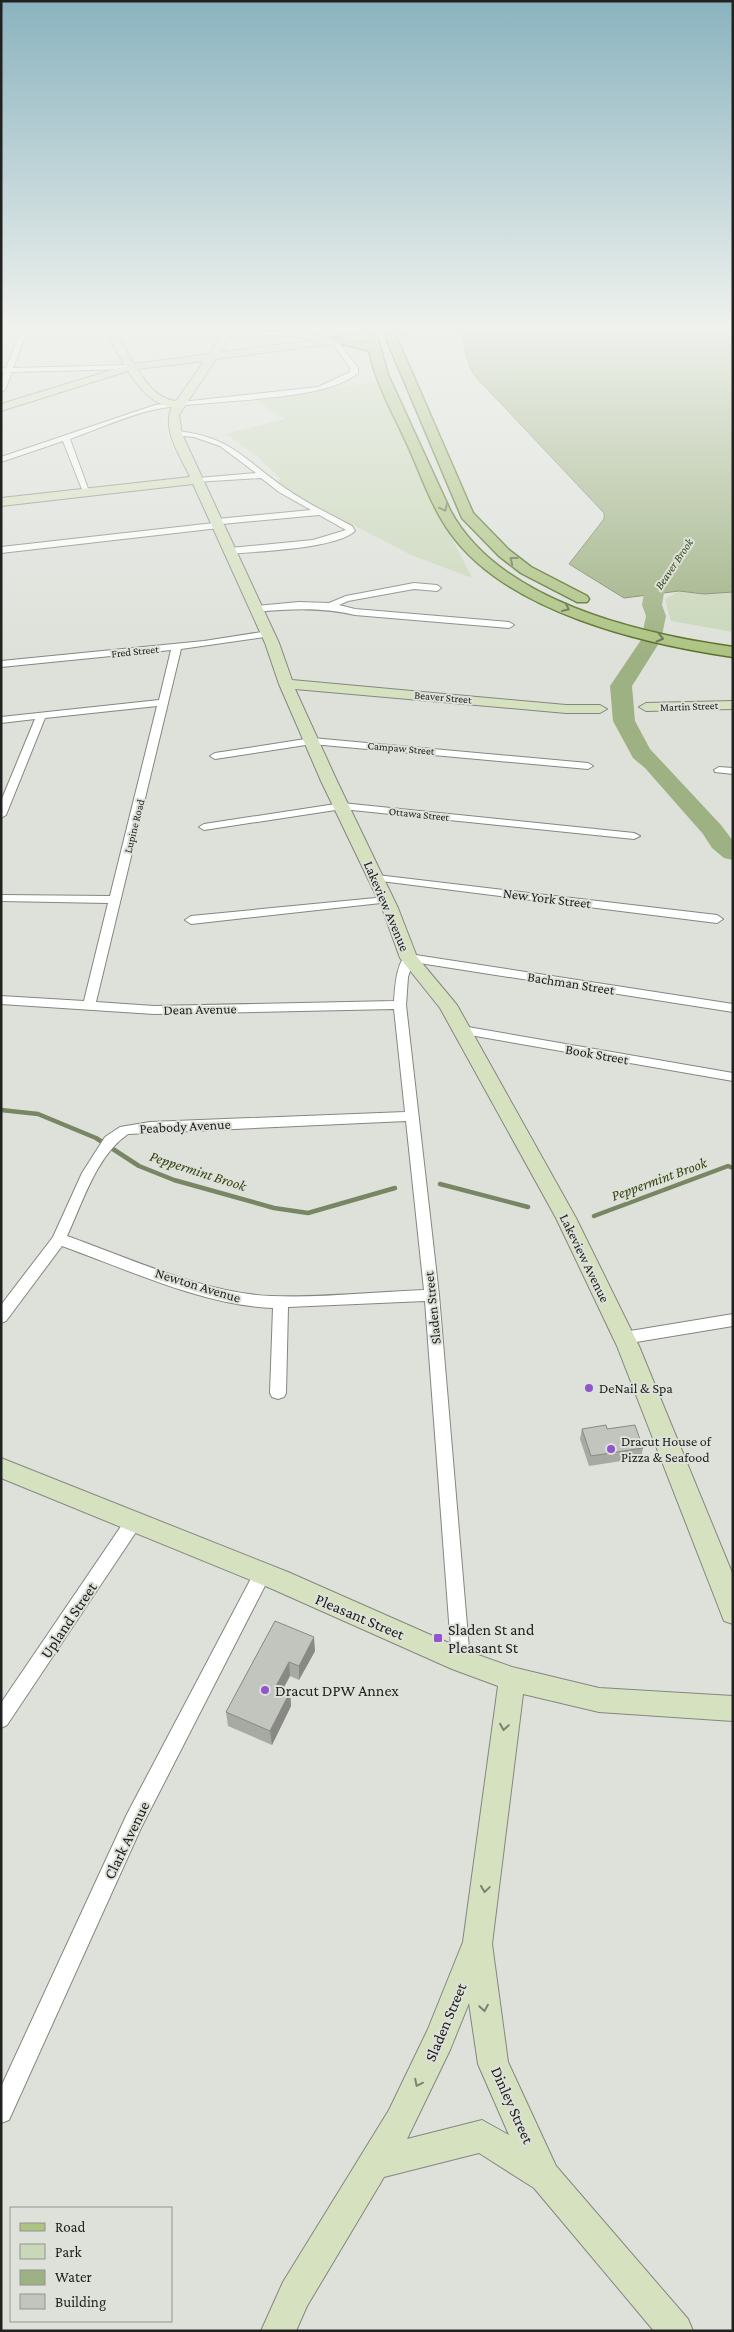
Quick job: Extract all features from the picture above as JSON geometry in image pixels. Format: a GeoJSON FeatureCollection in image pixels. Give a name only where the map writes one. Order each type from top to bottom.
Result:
{"type":"FeatureCollection","features":[{"type":"Feature","properties":{"kind":"main road","name":"Lakeview Avenue"},"geometry":{"type":"LineString","coordinates":[[178,438],[268,634],[286,684],[377,878],[408,958],[448,1005],[566,1218],[624,1338],[720,1574],[733,1613]]}},
{"type":"Feature","properties":{"kind":"main road"},"geometry":{"type":"LineString","coordinates":[[412,438],[436,493],[457,532],[469,547],[489,564],[529,590],[577,613],[691,639],[733,652]]}},
{"type":"Feature","properties":{"kind":"main road"},"geometry":{"type":"LineString","coordinates":[[434,438],[467,516],[504,553],[526,570],[572,595],[603,607],[634,625]]}},
{"type":"Feature","properties":{"kind":"main road"},"geometry":{"type":"LineString","coordinates":[[1,502],[198,480]]}},
{"type":"Feature","properties":{"kind":"main road"},"geometry":{"type":"LineString","coordinates":[[691,639],[733,640]]}},
{"type":"Feature","properties":{"kind":"main road","name":"Beaver Street"},"geometry":{"type":"LineString","coordinates":[[286,684],[566,709],[600,709]]}},
{"type":"Feature","properties":{"kind":"main road","name":"Martin Street"},"geometry":{"type":"LineString","coordinates":[[646,707],[733,705]]}},
{"type":"Feature","properties":{"kind":"main road","name":"Pleasant Street"},"geometry":{"type":"LineString","coordinates":[[1,1468],[262,1574],[461,1661],[512,1679],[599,1700],[733,1710]]}},
{"type":"Feature","properties":{"kind":"main road","name":"Sladen Street"},"geometry":{"type":"LineString","coordinates":[[278,2331],[295,2294],[400,2121],[439,2039],[478,1942],[512,1679]]}},
{"type":"Feature","properties":{"kind":"main road","name":"Dinley Street"},"geometry":{"type":"LineString","coordinates":[[478,1942],[483,1999],[493,2064],[546,2177],[676,2331]]}},
{"type":"Feature","properties":{"kind":"main road","name":"Dinley Street"},"geometry":{"type":"LineString","coordinates":[[375,2163],[482,2136],[546,2177]]}},
{"type":"Feature","properties":{"kind":"street"},"geometry":{"type":"LineString","coordinates":[[1,460],[66,438],[87,492]]}},
{"type":"Feature","properties":{"kind":"street"},"geometry":{"type":"LineString","coordinates":[[207,438],[240,454],[282,490],[349,528],[351,532],[342,537],[230,551]]}},
{"type":"Feature","properties":{"kind":"street"},"geometry":{"type":"LineString","coordinates":[[198,480],[264,475]]}},
{"type":"Feature","properties":{"kind":"street"},"geometry":{"type":"LineString","coordinates":[[1,550],[319,512]]}},
{"type":"Feature","properties":{"kind":"street"},"geometry":{"type":"LineString","coordinates":[[330,606],[346,599],[414,586],[437,588]]}},
{"type":"Feature","properties":{"kind":"street"},"geometry":{"type":"LineString","coordinates":[[256,609],[299,605],[330,606],[355,612],[509,625]]}},
{"type":"Feature","properties":{"kind":"street","name":"Fred Street"},"geometry":{"type":"LineString","coordinates":[[1,664],[177,646],[268,634]]}},
{"type":"Feature","properties":{"kind":"street","name":"Lupine Road"},"geometry":{"type":"LineString","coordinates":[[89,1006],[177,646]]}},
{"type":"Feature","properties":{"kind":"street"},"geometry":{"type":"LineString","coordinates":[[1,720],[164,702]]}},
{"type":"Feature","properties":{"kind":"street"},"geometry":{"type":"LineString","coordinates":[[1,816],[41,716]]}},
{"type":"Feature","properties":{"kind":"street","name":"Campaw Street"},"geometry":{"type":"LineString","coordinates":[[215,756],[312,741],[588,766]]}},
{"type":"Feature","properties":{"kind":"street"},"geometry":{"type":"LineString","coordinates":[[718,770],[733,771]]}},
{"type":"Feature","properties":{"kind":"street","name":"Ottawa Street"},"geometry":{"type":"LineString","coordinates":[[204,827],[342,806],[634,836]]}},
{"type":"Feature","properties":{"kind":"street","name":"New York Street"},"geometry":{"type":"LineString","coordinates":[[377,878],[717,919]]}},
{"type":"Feature","properties":{"kind":"street"},"geometry":{"type":"LineString","coordinates":[[1,898],[116,900]]}},
{"type":"Feature","properties":{"kind":"street"},"geometry":{"type":"LineString","coordinates":[[191,920],[386,900]]}},
{"type":"Feature","properties":{"kind":"street","name":"Sladen Street"},"geometry":{"type":"LineString","coordinates":[[408,958],[402,977],[400,1005],[432,1295],[461,1661]]}},
{"type":"Feature","properties":{"kind":"street","name":"Bachman Street"},"geometry":{"type":"LineString","coordinates":[[408,958],[733,1008]]}},
{"type":"Feature","properties":{"kind":"street","name":"Dean Avenue"},"geometry":{"type":"LineString","coordinates":[[1,1000],[176,1010],[400,1005]]}},
{"type":"Feature","properties":{"kind":"street","name":"Book Street"},"geometry":{"type":"LineString","coordinates":[[462,1030],[733,1077]]}},
{"type":"Feature","properties":{"kind":"street","name":"Peabody Avenue"},"geometry":{"type":"LineString","coordinates":[[1,1317],[59,1239],[74,1204],[106,1146],[125,1130],[150,1127],[412,1116]]}},
{"type":"Feature","properties":{"kind":"street","name":"Newton Avenue"},"geometry":{"type":"LineString","coordinates":[[59,1239],[230,1297],[271,1302],[432,1295]]}},
{"type":"Feature","properties":{"kind":"street"},"geometry":{"type":"LineString","coordinates":[[278,1393],[281,1301]]}},
{"type":"Feature","properties":{"kind":"street"},"geometry":{"type":"LineString","coordinates":[[624,1338],[733,1320]]}},
{"type":"Feature","properties":{"kind":"street","name":"Upland Street"},"geometry":{"type":"LineString","coordinates":[[1,1719],[134,1522]]}},
{"type":"Feature","properties":{"kind":"street","name":"Clark Avenue"},"geometry":{"type":"LineString","coordinates":[[1,2112],[134,1821],[262,1574]]}},
{"type":"Feature","properties":{"kind":"green space"},"geometry":{"type":"Polygon","coordinates":[[[231,438],[404,438],[472,578],[411,555],[292,493],[276,481],[281,479],[258,457],[231,438]]]}},
{"type":"Feature","properties":{"kind":"green space"},"geometry":{"type":"Polygon","coordinates":[[[679,591],[704,594],[733,592],[733,632],[671,621],[665,599],[679,591]]]}},
{"type":"Feature","properties":{"kind":"water"},"geometry":{"type":"Polygon","coordinates":[[[533,438],[733,438],[733,592],[704,594],[679,591],[624,598],[569,564],[604,519],[604,513],[533,438]]]}},
{"type":"Feature","properties":{"kind":"building"},"geometry":{"type":"Polygon","coordinates":[[[606,1425],[607,1429],[635,1425],[643,1448],[591,1456],[582,1429],[606,1425]]]}},
{"type":"Feature","properties":{"kind":"building","name":"Dracut DPW Annex"},"geometry":{"type":"Polygon","coordinates":[[[275,1621],[314,1637],[299,1666],[289,1662],[276,1686],[290,1692],[270,1731],[226,1712],[275,1621]]]}},
{"type":"Feature","properties":{"kind":"waterway","name":"Beaver Brook"},"geometry":{"type":"LineString","coordinates":[[676,560],[654,593],[652,605],[656,616],[651,640],[621,686],[624,721],[641,753],[653,763],[713,830],[721,843],[733,853]]}},
{"type":"Feature","properties":{"kind":"waterway","name":"Peppermint Brook"},"geometry":{"type":"LineString","coordinates":[[1,1110],[38,1114],[96,1138],[139,1166],[174,1180],[274,1208],[308,1213],[395,1188]]}},
{"type":"Feature","properties":{"kind":"waterway","name":"Peppermint Brook"},"geometry":{"type":"LineString","coordinates":[[594,1216],[728,1166],[733,1168]]}},
{"type":"Feature","properties":{"kind":"waterway","name":"Peppermint Brook"},"geometry":{"type":"LineString","coordinates":[[440,1184],[528,1207]]}},
{"type":"Feature","properties":{"kind":"place","name":"DeNail & Spa"},"geometry":{"type":"Point","coordinates":[589,1388]}},
{"type":"Feature","properties":{"kind":"place","name":"Dracut House of Pizza & Seafood"},"geometry":{"type":"Point","coordinates":[611,1449]}},
{"type":"Feature","properties":{"kind":"place","name":"Sladen St and Pleasant St"},"geometry":{"type":"Point","coordinates":[438,1638]}},
{"type":"Feature","properties":{"kind":"place","name":"Dracut DPW Annex"},"geometry":{"type":"Point","coordinates":[265,1690]}}]}
